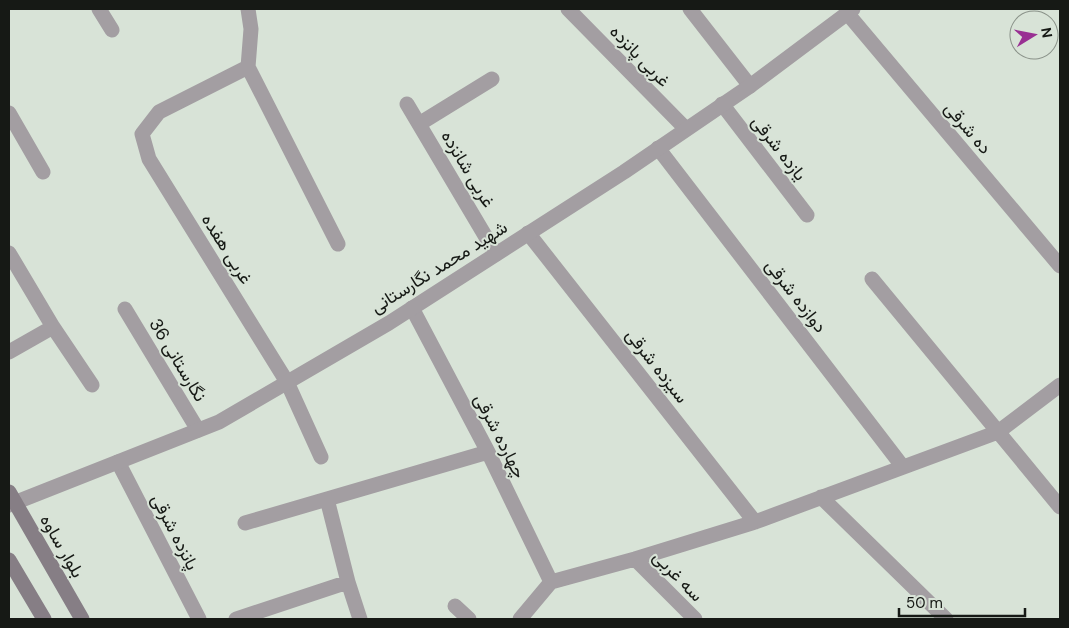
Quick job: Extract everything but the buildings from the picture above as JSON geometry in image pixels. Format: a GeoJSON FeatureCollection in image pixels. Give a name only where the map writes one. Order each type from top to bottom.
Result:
{"type":"FeatureCollection","features":[{"type":"Feature","properties":{"kind":"main road","name":"بلوار ساوه"},"geometry":{"type":"LineString","coordinates":[[11,500],[82,619]]}},
{"type":"Feature","properties":{"kind":"main road"},"geometry":{"type":"LineString","coordinates":[[9,560],[44,619]]}},
{"type":"Feature","properties":{"kind":"street"},"geometry":{"type":"LineString","coordinates":[[99,9],[112,30]]}},
{"type":"Feature","properties":{"kind":"street"},"geometry":{"type":"LineString","coordinates":[[248,9],[251,29],[248,67],[338,244]]}},
{"type":"Feature","properties":{"kind":"street","name":"غربی پانزده"},"geometry":{"type":"LineString","coordinates":[[568,9],[686,129]]}},
{"type":"Feature","properties":{"kind":"street"},"geometry":{"type":"LineString","coordinates":[[690,9],[750,86]]}},
{"type":"Feature","properties":{"kind":"street","name":"شهید محمد نگارستانی"},"geometry":{"type":"LineString","coordinates":[[11,500],[118,462],[219,422],[389,323],[624,172],[750,86],[850,11]]}},
{"type":"Feature","properties":{"kind":"street","name":"ده شرقی"},"geometry":{"type":"LineString","coordinates":[[850,11],[1060,266]]}},
{"type":"Feature","properties":{"kind":"street","name":"غربی هفده"},"geometry":{"type":"LineString","coordinates":[[248,67],[159,112],[142,134],[149,159],[287,382],[321,457]]}},
{"type":"Feature","properties":{"kind":"street"},"geometry":{"type":"LineString","coordinates":[[419,124],[492,79]]}},
{"type":"Feature","properties":{"kind":"street","name":"غربی شانزده"},"geometry":{"type":"LineString","coordinates":[[407,104],[496,254]]}},
{"type":"Feature","properties":{"kind":"street","name":"یازده شرقی"},"geometry":{"type":"LineString","coordinates":[[722,104],[807,215]]}},
{"type":"Feature","properties":{"kind":"street"},"geometry":{"type":"LineString","coordinates":[[9,113],[44,172]]}},
{"type":"Feature","properties":{"kind":"street","name":"دوازده شرقی"},"geometry":{"type":"LineString","coordinates":[[658,148],[903,467]]}},
{"type":"Feature","properties":{"kind":"street","name":"سیزده شرقی"},"geometry":{"type":"LineString","coordinates":[[528,233],[755,522]]}},
{"type":"Feature","properties":{"kind":"street"},"geometry":{"type":"LineString","coordinates":[[9,253],[53,327],[92,386]]}},
{"type":"Feature","properties":{"kind":"street"},"geometry":{"type":"LineString","coordinates":[[872,279],[1060,507]]}},
{"type":"Feature","properties":{"kind":"street","name":"چهارده شرقی"},"geometry":{"type":"LineString","coordinates":[[412,308],[488,452],[551,582]]}},
{"type":"Feature","properties":{"kind":"street","name":"نگارستانی 36"},"geometry":{"type":"LineString","coordinates":[[125,310],[198,430]]}},
{"type":"Feature","properties":{"kind":"street"},"geometry":{"type":"LineString","coordinates":[[9,352],[53,327]]}},
{"type":"Feature","properties":{"kind":"street"},"geometry":{"type":"LineString","coordinates":[[520,619],[551,582],[755,522],[998,432],[1060,385]]}},
{"type":"Feature","properties":{"kind":"street"},"geometry":{"type":"LineString","coordinates":[[245,523],[488,452]]}},
{"type":"Feature","properties":{"kind":"street","name":"پانزده شرقی"},"geometry":{"type":"LineString","coordinates":[[118,462],[199,619]]}},
{"type":"Feature","properties":{"kind":"street"},"geometry":{"type":"LineString","coordinates":[[821,497],[946,619]]}},
{"type":"Feature","properties":{"kind":"street"},"geometry":{"type":"LineString","coordinates":[[327,499],[348,582],[360,619]]}},
{"type":"Feature","properties":{"kind":"street","name":"سه غربی"},"geometry":{"type":"LineString","coordinates":[[635,558],[695,619]]}},
{"type":"Feature","properties":{"kind":"street"},"geometry":{"type":"LineString","coordinates":[[236,619],[348,582]]}},
{"type":"Feature","properties":{"kind":"street"},"geometry":{"type":"LineString","coordinates":[[455,606],[469,619]]}}]}
